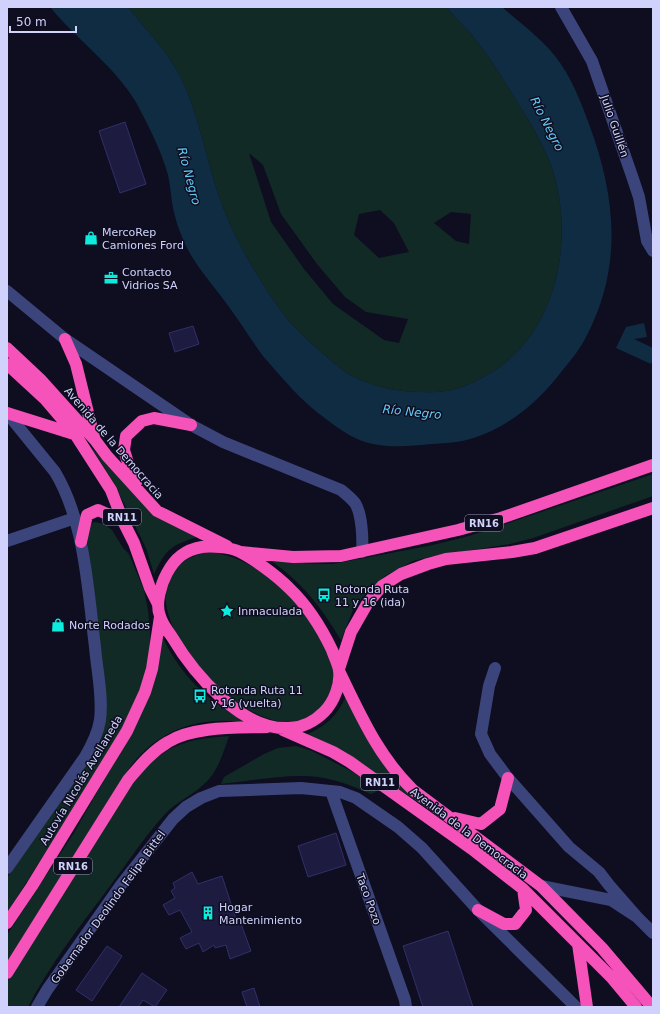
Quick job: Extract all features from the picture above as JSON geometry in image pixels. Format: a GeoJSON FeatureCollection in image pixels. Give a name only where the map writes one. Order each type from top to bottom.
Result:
{"type":"FeatureCollection","features":[{"type":"Feature","properties":{"kind":"highway"},"geometry":{"type":"LineString","coordinates":[[65,339],[76,364],[88,417],[95,440]]}},
{"type":"Feature","properties":{"kind":"highway","name":"Avenida de la Democracia"},"geometry":{"type":"LineString","coordinates":[[7,348],[40,379],[157,511],[236,551]]}},
{"type":"Feature","properties":{"kind":"highway","name":"RN11"},"geometry":{"type":"LineString","coordinates":[[7,364],[45,399],[75,434],[111,490],[123,521],[134,543],[159,611],[179,649],[193,669],[210,688],[229,704],[249,717],[278,728],[290,728],[307,724],[321,715],[329,706],[335,694],[339,670],[326,637],[297,595],[281,580],[236,551],[202,547],[187,551],[180,555],[164,577],[159,595],[159,611]]}},
{"type":"Feature","properties":{"kind":"highway"},"geometry":{"type":"LineString","coordinates":[[7,413],[75,434]]}},
{"type":"Feature","properties":{"kind":"highway"},"geometry":{"type":"LineString","coordinates":[[145,498],[132,476],[124,450],[126,436],[142,420],[154,418],[191,425]]}},
{"type":"Feature","properties":{"kind":"highway","name":"RN16"},"geometry":{"type":"LineString","coordinates":[[236,551],[274,556],[312,557],[341,556],[362,552],[458,530],[502,518],[653,465]]}},
{"type":"Feature","properties":{"kind":"highway"},"geometry":{"type":"LineString","coordinates":[[339,670],[351,632],[367,604],[382,586],[401,574],[446,559],[535,548],[653,508]]}},
{"type":"Feature","properties":{"kind":"highway"},"geometry":{"type":"LineString","coordinates":[[81,542],[87,515],[98,510],[123,521]]}},
{"type":"Feature","properties":{"kind":"highway","name":"Autovía Nicolás Avellaneda"},"geometry":{"type":"LineString","coordinates":[[7,923],[127,731],[152,669],[159,611]]}},
{"type":"Feature","properties":{"kind":"highway","name":"Avenida de la Democracia"},"geometry":{"type":"LineString","coordinates":[[339,670],[367,728],[396,773],[413,790],[541,886],[602,948],[652,1007]]}},
{"type":"Feature","properties":{"kind":"highway","name":"RN16"},"geometry":{"type":"LineString","coordinates":[[7,973],[128,780],[151,754],[169,741],[187,734],[232,728],[278,728]]}},
{"type":"Feature","properties":{"kind":"highway","name":"Avenida de la Democracia"},"geometry":{"type":"LineString","coordinates":[[278,728],[333,752],[363,770],[472,849],[523,889],[611,977],[636,1007]]}},
{"type":"Feature","properties":{"kind":"highway"},"geometry":{"type":"LineString","coordinates":[[446,815],[481,824],[500,809],[508,778]]}},
{"type":"Feature","properties":{"kind":"highway"},"geometry":{"type":"LineString","coordinates":[[478,910],[504,924],[515,924],[526,910],[523,889]]}},
{"type":"Feature","properties":{"kind":"highway"},"geometry":{"type":"LineString","coordinates":[[578,944],[587,1007]]}},
{"type":"Feature","properties":{"kind":"street","name":"Julio Guillén"},"geometry":{"type":"LineString","coordinates":[[561,7],[592,61],[636,190],[647,241],[653,251]]}},
{"type":"Feature","properties":{"kind":"street"},"geometry":{"type":"LineString","coordinates":[[7,291],[65,339],[191,425],[222,442],[341,490],[356,504],[362,525],[362,552]]}},
{"type":"Feature","properties":{"kind":"street"},"geometry":{"type":"LineString","coordinates":[[7,413],[39,451],[60,481],[75,518],[81,542],[101,705],[99,727],[92,745],[7,868]]}},
{"type":"Feature","properties":{"kind":"street"},"geometry":{"type":"LineString","coordinates":[[7,541],[75,518]]}},
{"type":"Feature","properties":{"kind":"street"},"geometry":{"type":"LineString","coordinates":[[495,668],[489,686],[480,734],[490,754],[508,778],[569,847],[599,872],[637,918]]}},
{"type":"Feature","properties":{"kind":"street","name":"Gobernador Deolindo Felipe Bittel"},"geometry":{"type":"LineString","coordinates":[[37,1007],[47,990],[125,880],[173,819],[186,807],[201,798],[219,791],[300,788],[340,792],[356,798],[398,827],[422,848],[478,910],[576,1007]]}},
{"type":"Feature","properties":{"kind":"street","name":"Taco Pozo"},"geometry":{"type":"LineString","coordinates":[[331,791],[405,1000],[406,1007]]}},
{"type":"Feature","properties":{"kind":"street","name":"Avenida de la Democracia"},"geometry":{"type":"LineString","coordinates":[[541,886],[611,900],[637,918],[653,933]]}},
{"type":"Feature","properties":{"kind":"green space"},"geometry":{"type":"Polygon","coordinates":[[[128,7],[446,7],[477,41],[489,57],[529,120],[550,163],[557,186],[561,212],[562,239],[559,266],[552,292],[542,316],[528,339],[511,358],[489,374],[457,389],[448,391],[416,392],[376,386],[348,374],[340,368],[306,339],[288,320],[254,270],[240,245],[222,205],[192,104],[180,76],[169,57],[128,7]],[[249,153],[271,222],[304,269],[333,304],[384,340],[399,343],[408,319],[366,312],[345,297],[317,264],[281,214],[263,165],[249,153]],[[380,210],[359,214],[354,235],[379,258],[409,252],[394,223],[380,210]],[[451,212],[434,223],[456,241],[469,244],[471,214],[451,212]]]}},
{"type":"Feature","properties":{"kind":"green space"},"geometry":{"type":"Polygon","coordinates":[[[91,447],[108,464],[197,537],[170,549],[162,559],[154,574],[146,548],[114,483],[91,447]]]}},
{"type":"Feature","properties":{"kind":"green space"},"geometry":{"type":"Polygon","coordinates":[[[653,474],[653,496],[533,538],[510,544],[413,561],[385,576],[363,597],[353,610],[341,640],[310,596],[292,577],[270,560],[313,564],[333,564],[433,545],[469,536],[653,474]]]}},
{"type":"Feature","properties":{"kind":"green space"},"geometry":{"type":"Polygon","coordinates":[[[95,522],[104,524],[112,530],[123,548],[129,554],[144,590],[148,610],[150,649],[143,684],[119,738],[7,913],[7,878],[101,739],[87,534],[88,527],[95,522]]]}},
{"type":"Feature","properties":{"kind":"green space"},"geometry":{"type":"Polygon","coordinates":[[[208,552],[231,557],[260,571],[288,594],[307,616],[328,653],[334,673],[332,688],[325,702],[310,716],[295,722],[285,722],[259,715],[231,697],[204,673],[182,644],[169,615],[166,588],[178,566],[208,552]]]}},
{"type":"Feature","properties":{"kind":"green space"},"geometry":{"type":"Polygon","coordinates":[[[161,638],[163,638],[186,675],[206,695],[229,712],[242,719],[242,722],[209,721],[194,724],[165,735],[141,754],[130,767],[7,964],[7,935],[74,833],[118,756],[161,638]]]}},
{"type":"Feature","properties":{"kind":"green space"},"geometry":{"type":"Polygon","coordinates":[[[346,695],[421,804],[383,779],[305,735],[318,729],[330,720],[339,709],[346,695]]]}},
{"type":"Feature","properties":{"kind":"green space"},"geometry":{"type":"Polygon","coordinates":[[[229,736],[220,762],[213,774],[200,788],[169,810],[150,831],[66,945],[46,975],[28,1007],[7,1007],[7,982],[120,802],[145,768],[174,747],[197,740],[229,736]]]}},
{"type":"Feature","properties":{"kind":"green space"},"geometry":{"type":"Polygon","coordinates":[[[296,746],[312,751],[351,771],[371,784],[376,792],[371,794],[336,781],[312,776],[286,776],[221,784],[224,777],[264,754],[278,748],[296,746]]]}},
{"type":"Feature","properties":{"kind":"water","name":"Río Negro"},"geometry":{"type":"Polygon","coordinates":[[[50,7],[128,7],[169,57],[180,76],[192,104],[217,191],[240,245],[254,270],[285,317],[300,333],[326,357],[348,374],[366,382],[376,386],[406,391],[438,392],[457,389],[475,381],[489,374],[511,358],[528,339],[542,316],[552,292],[559,266],[562,239],[561,212],[557,186],[550,163],[529,120],[489,57],[477,41],[446,7],[502,7],[543,43],[555,56],[566,72],[579,97],[589,124],[605,178],[610,205],[612,232],[610,258],[606,284],[598,311],[581,346],[552,383],[530,405],[505,424],[477,437],[451,443],[387,446],[367,442],[342,431],[309,405],[277,373],[200,269],[189,252],[181,234],[174,211],[168,175],[162,157],[137,104],[118,77],[50,7]]]}},
{"type":"Feature","properties":{"kind":"water"},"geometry":{"type":"Polygon","coordinates":[[[644,323],[647,337],[634,339],[653,348],[653,358],[651,364],[616,348],[626,327],[644,323]]]}},
{"type":"Feature","properties":{"kind":"building"},"geometry":{"type":"Polygon","coordinates":[[[125,122],[146,184],[120,193],[99,131],[125,122]]]}},
{"type":"Feature","properties":{"kind":"building"},"geometry":{"type":"Polygon","coordinates":[[[193,326],[199,344],[175,352],[169,333],[193,326]]]}},
{"type":"Feature","properties":{"kind":"building"},"geometry":{"type":"Polygon","coordinates":[[[336,833],[346,865],[308,877],[298,846],[336,833]]]}},
{"type":"Feature","properties":{"kind":"building","name":"Hogar Mantenimiento"},"geometry":{"type":"Polygon","coordinates":[[[192,872],[198,884],[222,876],[237,922],[240,921],[251,951],[230,959],[226,945],[215,948],[214,945],[203,952],[199,943],[186,949],[180,938],[192,932],[180,910],[169,915],[163,905],[175,898],[171,891],[175,888],[173,883],[192,872]]]}},
{"type":"Feature","properties":{"kind":"building"},"geometry":{"type":"Polygon","coordinates":[[[448,931],[473,1007],[423,1007],[403,946],[448,931]]]}},
{"type":"Feature","properties":{"kind":"building"},"geometry":{"type":"Polygon","coordinates":[[[107,946],[122,956],[92,1001],[76,990],[107,946]]]}},
{"type":"Feature","properties":{"kind":"building"},"geometry":{"type":"Polygon","coordinates":[[[142,973],[167,990],[155,1007],[143,1000],[138,1007],[119,1007],[142,973]]]}},
{"type":"Feature","properties":{"kind":"building"},"geometry":{"type":"Polygon","coordinates":[[[254,988],[260,1007],[247,1007],[242,992],[254,988]]]}},
{"type":"Feature","properties":{"kind":"place","name":"MercoRep Camiones Ford"},"geometry":{"type":"Point","coordinates":[91,238]}},
{"type":"Feature","properties":{"kind":"place","name":"Contacto Vidrios SA"},"geometry":{"type":"Point","coordinates":[111,278]}},
{"type":"Feature","properties":{"kind":"place","name":"Rotonda Ruta 11 y 16 (ida)"},"geometry":{"type":"Point","coordinates":[324,595]}},
{"type":"Feature","properties":{"kind":"place","name":"Inmaculada"},"geometry":{"type":"Point","coordinates":[227,611]}},
{"type":"Feature","properties":{"kind":"place","name":"Norte Rodados"},"geometry":{"type":"Point","coordinates":[58,625]}},
{"type":"Feature","properties":{"kind":"place","name":"Rotonda Ruta 11 y 16 (vuelta)"},"geometry":{"type":"Point","coordinates":[200,696]}},
{"type":"Feature","properties":{"kind":"place","name":"Hogar Mantenimiento"},"geometry":{"type":"Point","coordinates":[208,913]}}]}
